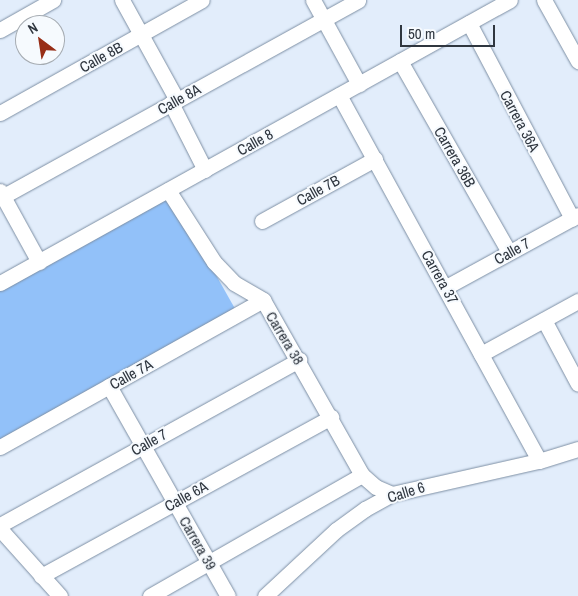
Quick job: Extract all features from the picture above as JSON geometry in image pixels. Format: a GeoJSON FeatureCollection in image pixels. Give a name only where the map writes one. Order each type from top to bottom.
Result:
{"type":"FeatureCollection","features":[{"type":"Feature","properties":{"kind":"street"},"geometry":{"type":"LineString","coordinates":[[0,30],[53,0]]}},
{"type":"Feature","properties":{"kind":"street"},"geometry":{"type":"LineString","coordinates":[[122,0],[174,102],[204,170]]}},
{"type":"Feature","properties":{"kind":"street","name":"Calle 8B"},"geometry":{"type":"LineString","coordinates":[[0,113],[202,0]]}},
{"type":"Feature","properties":{"kind":"street"},"geometry":{"type":"LineString","coordinates":[[313,0],[358,84]]}},
{"type":"Feature","properties":{"kind":"street","name":"Calle 8A"},"geometry":{"type":"LineString","coordinates":[[1,195],[358,0]]}},
{"type":"Feature","properties":{"kind":"street","name":"Calle 8"},"geometry":{"type":"LineString","coordinates":[[0,283],[510,0]]}},
{"type":"Feature","properties":{"kind":"street"},"geometry":{"type":"LineString","coordinates":[[544,0],[576,52]]}},
{"type":"Feature","properties":{"kind":"street","name":"Carrera 36A"},"geometry":{"type":"LineString","coordinates":[[469,23],[575,217]]}},
{"type":"Feature","properties":{"kind":"street","name":"Carrera 36B"},"geometry":{"type":"LineString","coordinates":[[400,61],[509,252]]}},
{"type":"Feature","properties":{"kind":"street","name":"Carrera 37"},"geometry":{"type":"LineString","coordinates":[[340,95],[540,460]]}},
{"type":"Feature","properties":{"kind":"street","name":"Calle 7B"},"geometry":{"type":"LineString","coordinates":[[262,221],[375,159]]}},
{"type":"Feature","properties":{"kind":"street","name":"Carrera 38"},"geometry":{"type":"LineString","coordinates":[[168,190],[214,262],[234,284],[263,300],[362,475],[376,487],[392,494]]}},
{"type":"Feature","properties":{"kind":"street"},"geometry":{"type":"LineString","coordinates":[[1,195],[39,262]]}},
{"type":"Feature","properties":{"kind":"street","name":"Calle 7"},"geometry":{"type":"LineString","coordinates":[[446,287],[575,217]]}},
{"type":"Feature","properties":{"kind":"street","name":"Calle 7A"},"geometry":{"type":"LineString","coordinates":[[0,447],[263,300]]}},
{"type":"Feature","properties":{"kind":"street"},"geometry":{"type":"LineString","coordinates":[[481,354],[578,301]]}},
{"type":"Feature","properties":{"kind":"street"},"geometry":{"type":"LineString","coordinates":[[544,320],[578,384]]}},
{"type":"Feature","properties":{"kind":"street","name":"Calle 7"},"geometry":{"type":"LineString","coordinates":[[0,525],[298,360]]}},
{"type":"Feature","properties":{"kind":"street","name":"Carrera 39"},"geometry":{"type":"LineString","coordinates":[[109,386],[228,596]]}},
{"type":"Feature","properties":{"kind":"street","name":"Calle 6A"},"geometry":{"type":"LineString","coordinates":[[41,576],[331,418]]}},
{"type":"Feature","properties":{"kind":"street","name":"Calle 6"},"geometry":{"type":"LineString","coordinates":[[265,596],[336,530],[365,509],[392,494],[540,460],[578,449]]}},
{"type":"Feature","properties":{"kind":"street"},"geometry":{"type":"LineString","coordinates":[[150,596],[362,475]]}},
{"type":"Feature","properties":{"kind":"street"},"geometry":{"type":"LineString","coordinates":[[0,529],[60,596]]}},
{"type":"Feature","properties":{"kind":"shaded area"},"geometry":{"type":"Polygon","coordinates":[[[168,190],[238,314],[0,447],[0,283],[168,190]]]}}]}
